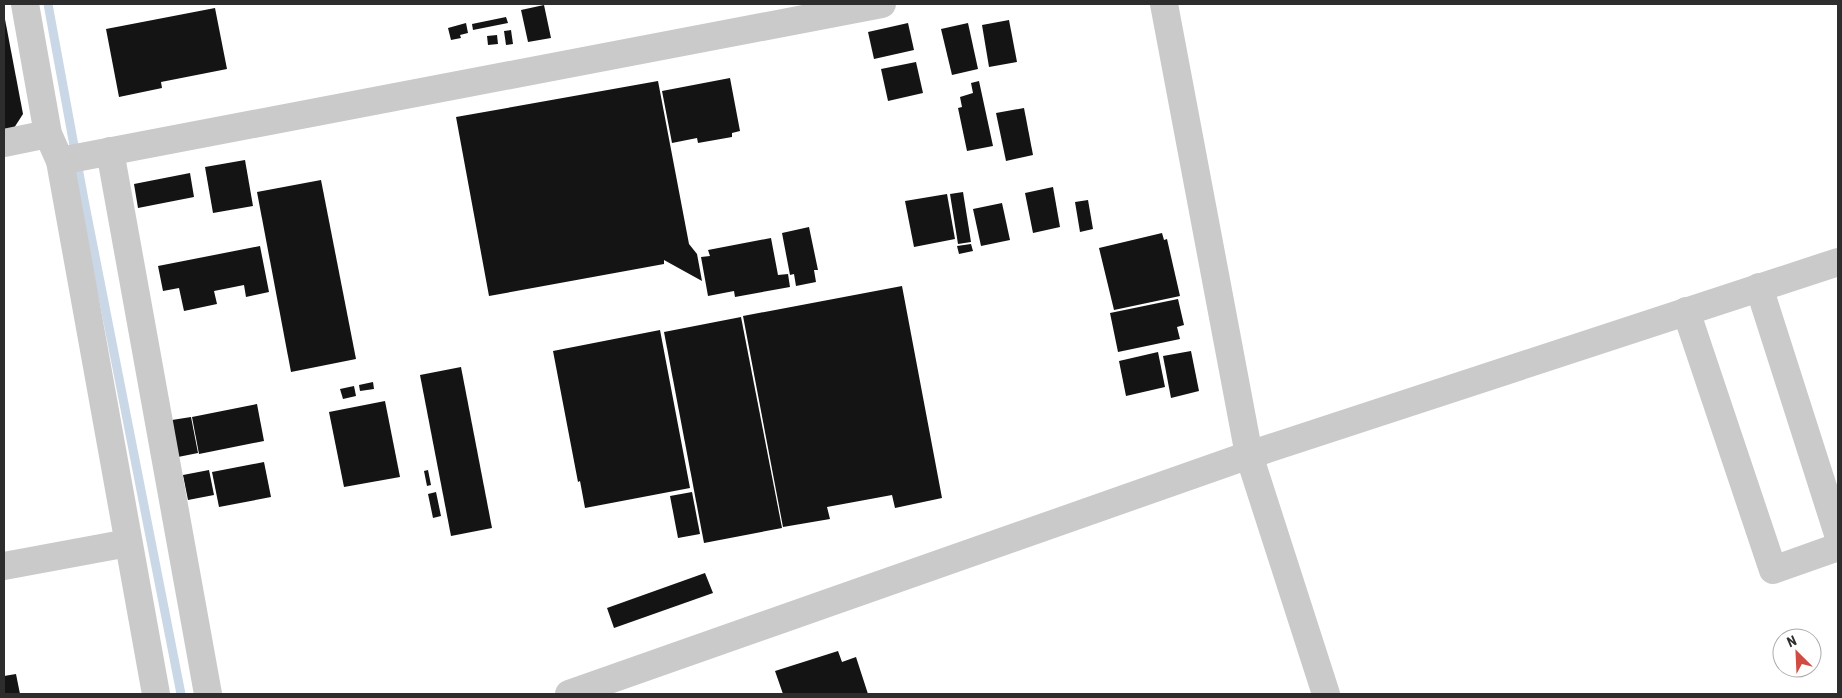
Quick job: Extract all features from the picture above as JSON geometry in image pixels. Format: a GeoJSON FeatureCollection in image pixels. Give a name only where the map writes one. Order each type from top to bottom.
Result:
{"type":"FeatureCollection","features":[{"type":"Feature","properties":{"kind":"street"},"geometry":{"type":"LineString","coordinates":[[25,4],[48,134],[60,161],[156,694]]}},
{"type":"Feature","properties":{"kind":"street"},"geometry":{"type":"LineString","coordinates":[[60,161],[882,4]]}},
{"type":"Feature","properties":{"kind":"street"},"geometry":{"type":"LineString","coordinates":[[1164,4],[1250,455],[1326,694]]}},
{"type":"Feature","properties":{"kind":"street"},"geometry":{"type":"LineString","coordinates":[[4,143],[48,134]]}},
{"type":"Feature","properties":{"kind":"street"},"geometry":{"type":"LineString","coordinates":[[110,151],[208,694]]}},
{"type":"Feature","properties":{"kind":"street"},"geometry":{"type":"LineString","coordinates":[[569,694],[1250,455],[1838,262]]}},
{"type":"Feature","properties":{"kind":"street"},"geometry":{"type":"LineString","coordinates":[[1759,287],[1838,534]]}},
{"type":"Feature","properties":{"kind":"street"},"geometry":{"type":"LineString","coordinates":[[1686,311],[1772,570],[1838,547]]}},
{"type":"Feature","properties":{"kind":"street"},"geometry":{"type":"LineString","coordinates":[[4,566],[128,543]]}},
{"type":"Feature","properties":{"kind":"building"},"geometry":{"type":"Polygon","coordinates":[[[544,5],[551,38],[528,42],[521,10],[544,5]]]}},
{"type":"Feature","properties":{"kind":"building"},"geometry":{"type":"Polygon","coordinates":[[[215,8],[227,69],[161,82],[162,88],[119,97],[106,29],[215,8]]]}},
{"type":"Feature","properties":{"kind":"building"},"geometry":{"type":"Polygon","coordinates":[[[4,14],[23,114],[14,128],[4,130],[4,14]]]}},
{"type":"Feature","properties":{"kind":"building"},"geometry":{"type":"Polygon","coordinates":[[[506,17],[508,23],[473,30],[472,24],[506,17]]]}},
{"type":"Feature","properties":{"kind":"building"},"geometry":{"type":"Polygon","coordinates":[[[1009,20],[1017,62],[989,67],[982,25],[1009,20]]]}},
{"type":"Feature","properties":{"kind":"building"},"geometry":{"type":"Polygon","coordinates":[[[466,23],[468,33],[460,35],[461,38],[451,40],[448,28],[466,23]]]}},
{"type":"Feature","properties":{"kind":"building"},"geometry":{"type":"Polygon","coordinates":[[[908,23],[914,50],[874,59],[868,32],[908,23]]]}},
{"type":"Feature","properties":{"kind":"building"},"geometry":{"type":"Polygon","coordinates":[[[968,23],[978,69],[952,75],[941,29],[968,23]]]}},
{"type":"Feature","properties":{"kind":"building"},"geometry":{"type":"Polygon","coordinates":[[[511,30],[513,44],[506,45],[504,31],[511,30]]]}},
{"type":"Feature","properties":{"kind":"building"},"geometry":{"type":"Polygon","coordinates":[[[497,35],[498,44],[488,45],[487,36],[497,35]]]}},
{"type":"Feature","properties":{"kind":"building"},"geometry":{"type":"Polygon","coordinates":[[[916,62],[923,93],[888,101],[881,69],[916,62]]]}},
{"type":"Feature","properties":{"kind":"building"},"geometry":{"type":"Polygon","coordinates":[[[730,78],[740,131],[732,133],[732,137],[698,143],[697,138],[672,143],[662,91],[730,78]]]}},
{"type":"Feature","properties":{"kind":"building"},"geometry":{"type":"Polygon","coordinates":[[[658,81],[689,244],[697,254],[702,281],[664,260],[664,264],[489,296],[456,117],[658,81]]]}},
{"type":"Feature","properties":{"kind":"building"},"geometry":{"type":"Polygon","coordinates":[[[979,81],[993,146],[967,151],[958,108],[962,107],[960,97],[973,93],[971,83],[979,81]]]}},
{"type":"Feature","properties":{"kind":"building"},"geometry":{"type":"Polygon","coordinates":[[[1024,108],[1033,155],[1006,161],[996,113],[1024,108]]]}},
{"type":"Feature","properties":{"kind":"building"},"geometry":{"type":"Polygon","coordinates":[[[245,160],[253,206],[213,213],[205,167],[245,160]]]}},
{"type":"Feature","properties":{"kind":"building"},"geometry":{"type":"Polygon","coordinates":[[[190,173],[194,197],[138,208],[134,184],[190,173]]]}},
{"type":"Feature","properties":{"kind":"building"},"geometry":{"type":"Polygon","coordinates":[[[321,180],[356,359],[291,372],[257,192],[321,180]]]}},
{"type":"Feature","properties":{"kind":"building"},"geometry":{"type":"Polygon","coordinates":[[[1053,187],[1060,227],[1033,233],[1025,193],[1053,187]]]}},
{"type":"Feature","properties":{"kind":"building"},"geometry":{"type":"Polygon","coordinates":[[[963,192],[971,242],[958,244],[950,194],[963,192]]]}},
{"type":"Feature","properties":{"kind":"building"},"geometry":{"type":"Polygon","coordinates":[[[947,194],[955,239],[914,247],[905,201],[947,194]]]}},
{"type":"Feature","properties":{"kind":"building"},"geometry":{"type":"Polygon","coordinates":[[[1088,200],[1093,229],[1080,232],[1075,202],[1088,200]]]}},
{"type":"Feature","properties":{"kind":"building"},"geometry":{"type":"Polygon","coordinates":[[[1002,203],[1010,240],[981,246],[973,209],[1002,203]]]}},
{"type":"Feature","properties":{"kind":"building"},"geometry":{"type":"Polygon","coordinates":[[[809,227],[818,270],[814,270],[816,282],[796,286],[794,274],[790,275],[782,233],[809,227]]]}},
{"type":"Feature","properties":{"kind":"building"},"geometry":{"type":"Polygon","coordinates":[[[1162,233],[1164,240],[1167,239],[1180,296],[1114,310],[1099,248],[1162,233]]]}},
{"type":"Feature","properties":{"kind":"building"},"geometry":{"type":"Polygon","coordinates":[[[771,238],[778,275],[788,274],[790,287],[735,297],[734,291],[708,296],[701,257],[710,256],[708,250],[771,238]]]}},
{"type":"Feature","properties":{"kind":"building"},"geometry":{"type":"Polygon","coordinates":[[[971,244],[973,251],[959,254],[957,246],[971,244]]]}},
{"type":"Feature","properties":{"kind":"building"},"geometry":{"type":"Polygon","coordinates":[[[260,246],[269,292],[246,297],[244,285],[214,291],[217,304],[184,311],[179,288],[163,291],[158,266],[260,246]]]}},
{"type":"Feature","properties":{"kind":"building"},"geometry":{"type":"Polygon","coordinates":[[[902,286],[942,498],[895,508],[892,495],[827,507],[830,519],[783,527],[743,316],[902,286]]]}},
{"type":"Feature","properties":{"kind":"building"},"geometry":{"type":"Polygon","coordinates":[[[1178,299],[1184,325],[1177,327],[1180,339],[1118,352],[1110,313],[1178,299]]]}},
{"type":"Feature","properties":{"kind":"building"},"geometry":{"type":"Polygon","coordinates":[[[741,317],[782,528],[704,543],[664,332],[741,317]]]}},
{"type":"Feature","properties":{"kind":"building"},"geometry":{"type":"Polygon","coordinates":[[[660,330],[690,488],[585,508],[580,481],[578,482],[553,351],[660,330]]]}},
{"type":"Feature","properties":{"kind":"building"},"geometry":{"type":"Polygon","coordinates":[[[1191,351],[1199,391],[1171,398],[1163,356],[1191,351]]]}},
{"type":"Feature","properties":{"kind":"building"},"geometry":{"type":"Polygon","coordinates":[[[1158,352],[1165,387],[1126,396],[1119,361],[1158,352]]]}},
{"type":"Feature","properties":{"kind":"building"},"geometry":{"type":"Polygon","coordinates":[[[461,367],[492,528],[451,536],[420,375],[461,367]]]}},
{"type":"Feature","properties":{"kind":"building"},"geometry":{"type":"Polygon","coordinates":[[[373,382],[374,389],[360,391],[359,385],[373,382]]]}},
{"type":"Feature","properties":{"kind":"building"},"geometry":{"type":"Polygon","coordinates":[[[354,386],[356,396],[343,399],[340,389],[354,386]]]}},
{"type":"Feature","properties":{"kind":"building"},"geometry":{"type":"Polygon","coordinates":[[[385,401],[400,477],[344,487],[329,412],[385,401]]]}},
{"type":"Feature","properties":{"kind":"building"},"geometry":{"type":"Polygon","coordinates":[[[257,404],[264,441],[199,454],[192,417],[257,404]]]}},
{"type":"Feature","properties":{"kind":"building"},"geometry":{"type":"Polygon","coordinates":[[[191,417],[198,453],[178,457],[172,420],[191,417]]]}},
{"type":"Feature","properties":{"kind":"building"},"geometry":{"type":"Polygon","coordinates":[[[264,462],[271,497],[219,507],[212,472],[264,462]]]}},
{"type":"Feature","properties":{"kind":"building"},"geometry":{"type":"Polygon","coordinates":[[[209,470],[214,495],[188,500],[183,475],[209,470]]]}},
{"type":"Feature","properties":{"kind":"building"},"geometry":{"type":"Polygon","coordinates":[[[428,470],[431,485],[427,486],[424,471],[428,470]]]}},
{"type":"Feature","properties":{"kind":"building"},"geometry":{"type":"Polygon","coordinates":[[[436,492],[441,516],[433,518],[428,494],[436,492]]]}},
{"type":"Feature","properties":{"kind":"building"},"geometry":{"type":"Polygon","coordinates":[[[692,492],[700,534],[678,538],[670,496],[692,492]]]}},
{"type":"Feature","properties":{"kind":"building"},"geometry":{"type":"Polygon","coordinates":[[[705,573],[713,593],[614,628],[607,608],[705,573]]]}},
{"type":"Feature","properties":{"kind":"building"},"geometry":{"type":"Polygon","coordinates":[[[838,651],[842,662],[856,657],[868,694],[783,694],[775,671],[838,651]]]}},
{"type":"Feature","properties":{"kind":"building"},"geometry":{"type":"Polygon","coordinates":[[[16,674],[20,694],[4,694],[4,676],[16,674]]]}},
{"type":"Feature","properties":{"kind":"waterway"},"geometry":{"type":"LineString","coordinates":[[48,4],[84,200],[181,694]]}}]}
